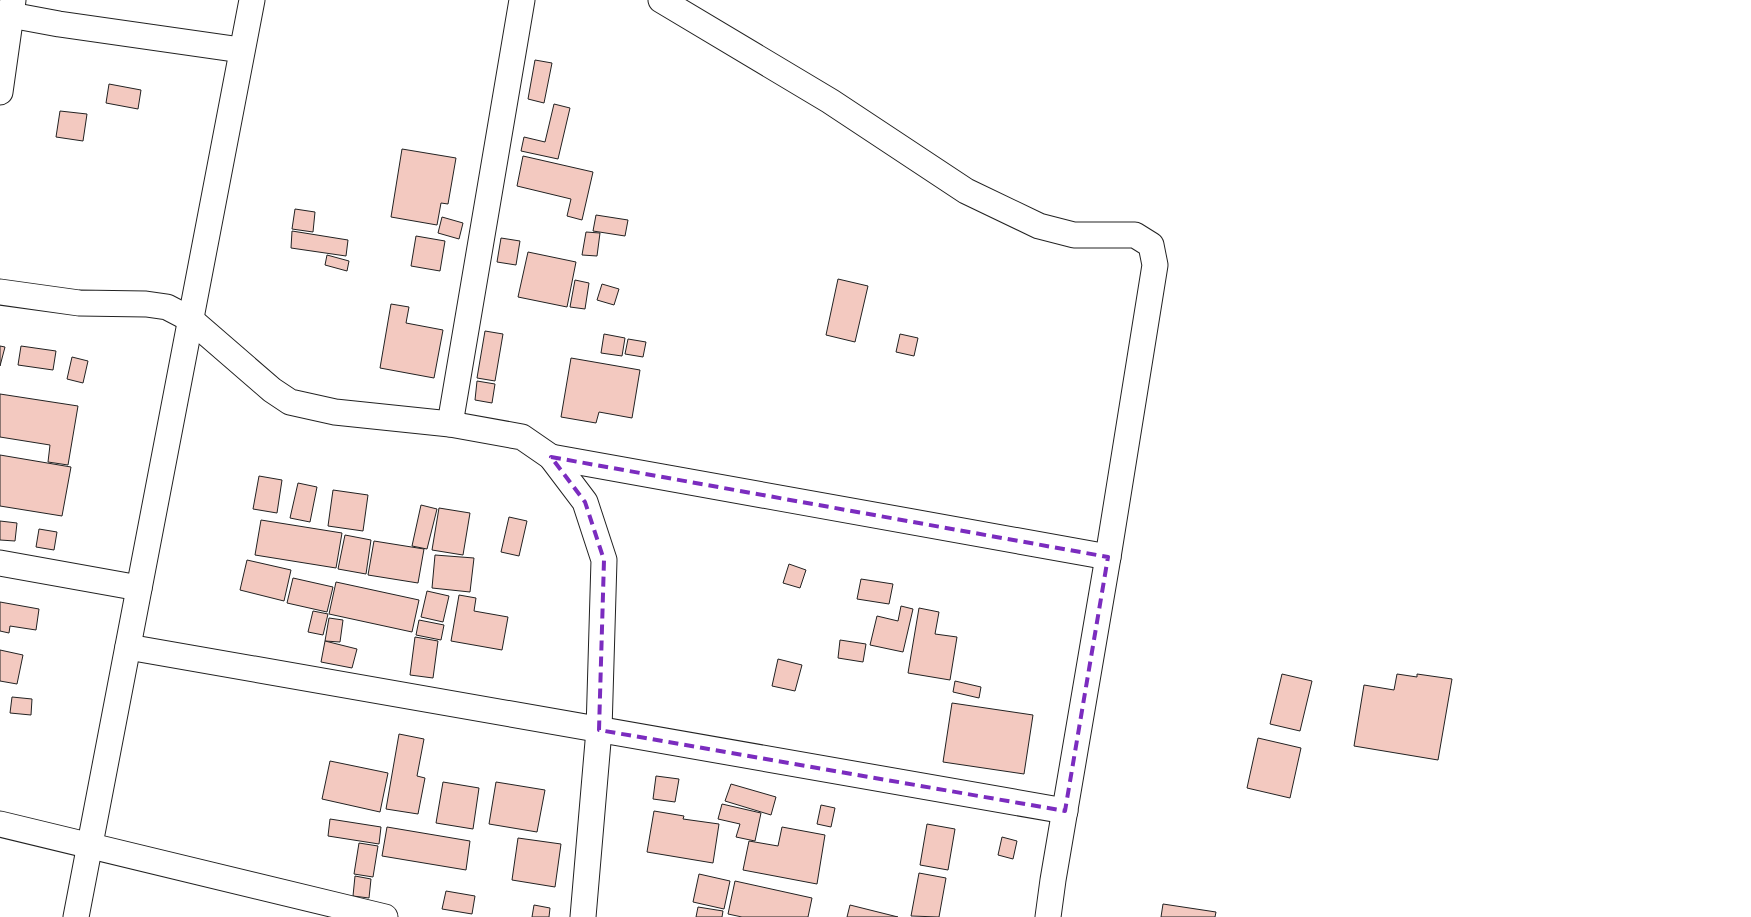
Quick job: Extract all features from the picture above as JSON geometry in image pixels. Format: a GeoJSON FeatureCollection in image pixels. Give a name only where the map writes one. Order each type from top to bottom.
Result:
{"type":"FeatureCollection","features":[{"type":"Feature","properties":{"kind":"street"},"geometry":{"type":"LineString","coordinates":[[76,917],[252,0]]}},
{"type":"Feature","properties":{"kind":"street"},"geometry":{"type":"LineString","coordinates":[[450,424],[522,0]]}},
{"type":"Feature","properties":{"kind":"street"},"geometry":{"type":"LineString","coordinates":[[661,0],[830,101],[966,192],[1039,226],[1074,235],[1135,235],[1151,245],[1155,265],[1048,917]]}},
{"type":"Feature","properties":{"kind":"street"},"geometry":{"type":"LineString","coordinates":[[0,92],[8,9],[59,24],[241,50]]}},
{"type":"Feature","properties":{"kind":"street"},"geometry":{"type":"LineString","coordinates":[[0,292],[79,303],[153,305],[168,308],[190,319],[272,390],[290,402],[335,412],[450,424],[522,437],[551,457],[584,502],[604,560],[599,730],[583,917]]}},
{"type":"Feature","properties":{"kind":"street"},"geometry":{"type":"LineString","coordinates":[[551,457],[1108,557]]}},
{"type":"Feature","properties":{"kind":"street"},"geometry":{"type":"LineString","coordinates":[[0,563],[139,588]]}},
{"type":"Feature","properties":{"kind":"street"},"geometry":{"type":"LineString","coordinates":[[128,646],[1065,811]]}},
{"type":"Feature","properties":{"kind":"street"},"geometry":{"type":"LineString","coordinates":[[0,824],[385,917]]}},
{"type":"Feature","properties":{"kind":"highlighted area"},"geometry":{"type":"Polygon","coordinates":[[[551,457],[1108,557],[1065,811],[599,730],[604,560],[585,502],[551,457]]]}},
{"type":"Feature","properties":{"kind":"building"},"geometry":{"type":"Polygon","coordinates":[[[535,60],[552,63],[544,103],[528,99],[535,60]]]}},
{"type":"Feature","properties":{"kind":"building"},"geometry":{"type":"Polygon","coordinates":[[[109,84],[141,90],[138,109],[106,103],[109,84]]]}},
{"type":"Feature","properties":{"kind":"building"},"geometry":{"type":"Polygon","coordinates":[[[554,104],[570,108],[558,159],[521,151],[524,137],[545,142],[554,104]]]}},
{"type":"Feature","properties":{"kind":"building"},"geometry":{"type":"Polygon","coordinates":[[[60,111],[87,114],[83,141],[56,137],[60,111]]]}},
{"type":"Feature","properties":{"kind":"building"},"geometry":{"type":"Polygon","coordinates":[[[402,149],[456,158],[448,204],[441,203],[437,225],[391,217],[402,149]]]}},
{"type":"Feature","properties":{"kind":"building"},"geometry":{"type":"Polygon","coordinates":[[[523,156],[593,172],[582,220],[567,216],[571,199],[517,186],[523,156]]]}},
{"type":"Feature","properties":{"kind":"building"},"geometry":{"type":"Polygon","coordinates":[[[295,209],[315,212],[313,232],[292,229],[295,209]]]}},
{"type":"Feature","properties":{"kind":"building"},"geometry":{"type":"Polygon","coordinates":[[[596,215],[628,220],[625,236],[593,231],[596,215]]]}},
{"type":"Feature","properties":{"kind":"building"},"geometry":{"type":"Polygon","coordinates":[[[442,217],[463,223],[459,239],[438,233],[442,217]]]}},
{"type":"Feature","properties":{"kind":"building"},"geometry":{"type":"Polygon","coordinates":[[[292,231],[348,240],[346,256],[291,248],[292,231]]]}},
{"type":"Feature","properties":{"kind":"building"},"geometry":{"type":"Polygon","coordinates":[[[586,232],[600,233],[597,256],[582,255],[586,232]]]}},
{"type":"Feature","properties":{"kind":"building"},"geometry":{"type":"Polygon","coordinates":[[[416,236],[445,241],[440,271],[411,266],[416,236]]]}},
{"type":"Feature","properties":{"kind":"building"},"geometry":{"type":"Polygon","coordinates":[[[501,238],[520,241],[516,265],[497,262],[501,238]]]}},
{"type":"Feature","properties":{"kind":"building"},"geometry":{"type":"Polygon","coordinates":[[[528,252],[576,262],[567,307],[518,297],[528,252]]]}},
{"type":"Feature","properties":{"kind":"building"},"geometry":{"type":"Polygon","coordinates":[[[327,255],[349,261],[347,271],[325,265],[327,255]]]}},
{"type":"Feature","properties":{"kind":"building"},"geometry":{"type":"Polygon","coordinates":[[[838,279],[868,286],[855,342],[826,335],[838,279]]]}},
{"type":"Feature","properties":{"kind":"building"},"geometry":{"type":"Polygon","coordinates":[[[575,280],[589,283],[585,309],[570,307],[575,280]]]}},
{"type":"Feature","properties":{"kind":"building"},"geometry":{"type":"Polygon","coordinates":[[[602,284],[619,289],[614,305],[597,300],[602,284]]]}},
{"type":"Feature","properties":{"kind":"building"},"geometry":{"type":"Polygon","coordinates":[[[391,304],[409,307],[406,323],[443,330],[434,378],[380,368],[391,304]]]}},
{"type":"Feature","properties":{"kind":"building"},"geometry":{"type":"Polygon","coordinates":[[[485,331],[503,334],[495,381],[477,378],[485,331]]]}},
{"type":"Feature","properties":{"kind":"building"},"geometry":{"type":"Polygon","coordinates":[[[604,334],[625,338],[622,356],[601,353],[604,334]]]}},
{"type":"Feature","properties":{"kind":"building"},"geometry":{"type":"Polygon","coordinates":[[[900,334],[918,338],[914,356],[896,352],[900,334]]]}},
{"type":"Feature","properties":{"kind":"building"},"geometry":{"type":"Polygon","coordinates":[[[628,339],[646,342],[643,357],[625,354],[628,339]]]}},
{"type":"Feature","properties":{"kind":"building"},"geometry":{"type":"Polygon","coordinates":[[[0,346],[5,347],[0,366],[0,346]]]}},
{"type":"Feature","properties":{"kind":"building"},"geometry":{"type":"Polygon","coordinates":[[[21,346],[56,351],[53,370],[18,365],[21,346]]]}},
{"type":"Feature","properties":{"kind":"building"},"geometry":{"type":"Polygon","coordinates":[[[72,357],[88,361],[83,383],[67,379],[72,357]]]}},
{"type":"Feature","properties":{"kind":"building"},"geometry":{"type":"Polygon","coordinates":[[[571,358],[640,370],[632,418],[599,412],[596,423],[561,417],[571,358]]]}},
{"type":"Feature","properties":{"kind":"building"},"geometry":{"type":"Polygon","coordinates":[[[477,381],[495,384],[492,403],[475,400],[477,381]]]}},
{"type":"Feature","properties":{"kind":"building"},"geometry":{"type":"Polygon","coordinates":[[[0,394],[78,406],[68,465],[48,462],[50,445],[0,437],[0,394]]]}},
{"type":"Feature","properties":{"kind":"building"},"geometry":{"type":"Polygon","coordinates":[[[0,455],[71,467],[62,516],[0,506],[0,455]]]}},
{"type":"Feature","properties":{"kind":"building"},"geometry":{"type":"Polygon","coordinates":[[[259,476],[282,480],[277,513],[253,509],[259,476]]]}},
{"type":"Feature","properties":{"kind":"building"},"geometry":{"type":"Polygon","coordinates":[[[298,483],[317,487],[310,522],[290,518],[298,483]]]}},
{"type":"Feature","properties":{"kind":"building"},"geometry":{"type":"Polygon","coordinates":[[[333,490],[368,495],[363,531],[328,526],[333,490]]]}},
{"type":"Feature","properties":{"kind":"building"},"geometry":{"type":"Polygon","coordinates":[[[421,505],[437,509],[427,549],[412,546],[421,505]]]}},
{"type":"Feature","properties":{"kind":"building"},"geometry":{"type":"Polygon","coordinates":[[[439,508],[470,513],[463,555],[432,550],[439,508]]]}},
{"type":"Feature","properties":{"kind":"building"},"geometry":{"type":"Polygon","coordinates":[[[509,517],[527,521],[519,556],[501,552],[509,517]]]}},
{"type":"Feature","properties":{"kind":"building"},"geometry":{"type":"Polygon","coordinates":[[[261,520],[342,533],[336,568],[255,555],[261,520]]]}},
{"type":"Feature","properties":{"kind":"building"},"geometry":{"type":"Polygon","coordinates":[[[0,521],[17,523],[15,541],[0,540],[0,521]]]}},
{"type":"Feature","properties":{"kind":"building"},"geometry":{"type":"Polygon","coordinates":[[[39,529],[57,532],[54,550],[36,547],[39,529]]]}},
{"type":"Feature","properties":{"kind":"building"},"geometry":{"type":"Polygon","coordinates":[[[345,535],[371,540],[366,574],[338,569],[345,535]]]}},
{"type":"Feature","properties":{"kind":"building"},"geometry":{"type":"Polygon","coordinates":[[[374,541],[424,549],[418,583],[368,575],[374,541]]]}},
{"type":"Feature","properties":{"kind":"building"},"geometry":{"type":"Polygon","coordinates":[[[435,555],[474,558],[470,592],[432,588],[435,555]]]}},
{"type":"Feature","properties":{"kind":"building"},"geometry":{"type":"Polygon","coordinates":[[[247,560],[291,570],[284,601],[240,590],[247,560]]]}},
{"type":"Feature","properties":{"kind":"building"},"geometry":{"type":"Polygon","coordinates":[[[789,564],[806,570],[800,588],[783,583],[789,564]]]}},
{"type":"Feature","properties":{"kind":"building"},"geometry":{"type":"Polygon","coordinates":[[[293,578],[333,587],[327,612],[287,603],[293,578]]]}},
{"type":"Feature","properties":{"kind":"building"},"geometry":{"type":"Polygon","coordinates":[[[861,579],[893,584],[889,604],[857,599],[861,579]]]}},
{"type":"Feature","properties":{"kind":"building"},"geometry":{"type":"Polygon","coordinates":[[[336,582],[419,600],[412,632],[329,614],[336,582]]]}},
{"type":"Feature","properties":{"kind":"building"},"geometry":{"type":"Polygon","coordinates":[[[427,591],[449,596],[443,622],[421,617],[427,591]]]}},
{"type":"Feature","properties":{"kind":"building"},"geometry":{"type":"Polygon","coordinates":[[[459,595],[476,598],[474,611],[508,617],[502,650],[451,641],[459,595]]]}},
{"type":"Feature","properties":{"kind":"building"},"geometry":{"type":"Polygon","coordinates":[[[0,602],[39,609],[36,630],[10,626],[9,633],[0,631],[0,602]]]}},
{"type":"Feature","properties":{"kind":"building"},"geometry":{"type":"Polygon","coordinates":[[[901,606],[913,609],[903,652],[870,645],[877,616],[898,621],[901,606]]]}},
{"type":"Feature","properties":{"kind":"building"},"geometry":{"type":"Polygon","coordinates":[[[919,608],[939,612],[935,634],[957,637],[950,680],[908,673],[919,608]]]}},
{"type":"Feature","properties":{"kind":"building"},"geometry":{"type":"Polygon","coordinates":[[[313,611],[328,614],[323,635],[308,632],[313,611]]]}},
{"type":"Feature","properties":{"kind":"building"},"geometry":{"type":"Polygon","coordinates":[[[329,618],[343,620],[340,642],[325,641],[329,618]]]}},
{"type":"Feature","properties":{"kind":"building"},"geometry":{"type":"Polygon","coordinates":[[[419,620],[444,625],[441,640],[416,635],[419,620]]]}},
{"type":"Feature","properties":{"kind":"building"},"geometry":{"type":"Polygon","coordinates":[[[415,637],[438,641],[433,678],[410,675],[415,637]]]}},
{"type":"Feature","properties":{"kind":"building"},"geometry":{"type":"Polygon","coordinates":[[[840,640],[866,644],[863,662],[838,658],[840,640]]]}},
{"type":"Feature","properties":{"kind":"building"},"geometry":{"type":"Polygon","coordinates":[[[325,641],[357,649],[352,668],[321,662],[325,641]]]}},
{"type":"Feature","properties":{"kind":"building"},"geometry":{"type":"Polygon","coordinates":[[[0,650],[23,655],[17,684],[0,681],[0,650]]]}},
{"type":"Feature","properties":{"kind":"building"},"geometry":{"type":"Polygon","coordinates":[[[778,659],[802,665],[795,691],[772,686],[778,659]]]}},
{"type":"Feature","properties":{"kind":"building"},"geometry":{"type":"Polygon","coordinates":[[[1282,674],[1312,681],[1300,731],[1270,724],[1282,674]]]}},
{"type":"Feature","properties":{"kind":"building"},"geometry":{"type":"Polygon","coordinates":[[[1397,674],[1417,677],[1417,674],[1452,679],[1438,760],[1354,746],[1364,685],[1394,690],[1397,674]]]}},
{"type":"Feature","properties":{"kind":"building"},"geometry":{"type":"Polygon","coordinates":[[[955,681],[981,687],[979,698],[953,692],[955,681]]]}},
{"type":"Feature","properties":{"kind":"building"},"geometry":{"type":"Polygon","coordinates":[[[12,697],[32,699],[31,715],[10,713],[12,697]]]}},
{"type":"Feature","properties":{"kind":"building"},"geometry":{"type":"Polygon","coordinates":[[[952,703],[1033,715],[1024,774],[943,762],[952,703]]]}},
{"type":"Feature","properties":{"kind":"building"},"geometry":{"type":"Polygon","coordinates":[[[399,734],[424,739],[417,776],[425,778],[418,814],[386,809],[399,734]]]}},
{"type":"Feature","properties":{"kind":"building"},"geometry":{"type":"Polygon","coordinates":[[[1258,738],[1301,748],[1290,798],[1247,788],[1258,738]]]}},
{"type":"Feature","properties":{"kind":"building"},"geometry":{"type":"Polygon","coordinates":[[[330,761],[388,773],[380,812],[322,799],[330,761]]]}},
{"type":"Feature","properties":{"kind":"building"},"geometry":{"type":"Polygon","coordinates":[[[656,776],[679,779],[675,802],[653,799],[656,776]]]}},
{"type":"Feature","properties":{"kind":"building"},"geometry":{"type":"Polygon","coordinates":[[[443,782],[479,788],[473,829],[436,823],[443,782]]]}},
{"type":"Feature","properties":{"kind":"building"},"geometry":{"type":"Polygon","coordinates":[[[496,782],[545,790],[537,832],[489,824],[496,782]]]}},
{"type":"Feature","properties":{"kind":"building"},"geometry":{"type":"Polygon","coordinates":[[[731,784],[776,797],[771,815],[725,801],[731,784]]]}},
{"type":"Feature","properties":{"kind":"building"},"geometry":{"type":"Polygon","coordinates":[[[722,804],[761,813],[755,841],[736,837],[740,824],[718,819],[722,804]]]}},
{"type":"Feature","properties":{"kind":"building"},"geometry":{"type":"Polygon","coordinates":[[[821,805],[835,808],[831,827],[817,824],[821,805]]]}},
{"type":"Feature","properties":{"kind":"building"},"geometry":{"type":"Polygon","coordinates":[[[654,811],[684,816],[683,819],[719,824],[713,863],[647,852],[654,811]]]}},
{"type":"Feature","properties":{"kind":"building"},"geometry":{"type":"Polygon","coordinates":[[[330,819],[381,827],[379,844],[328,836],[330,819]]]}},
{"type":"Feature","properties":{"kind":"building"},"geometry":{"type":"Polygon","coordinates":[[[927,824],[955,829],[948,870],[920,865],[927,824]]]}},
{"type":"Feature","properties":{"kind":"building"},"geometry":{"type":"Polygon","coordinates":[[[387,827],[470,841],[466,870],[382,856],[387,827]]]}},
{"type":"Feature","properties":{"kind":"building"},"geometry":{"type":"Polygon","coordinates":[[[782,827],[825,835],[817,884],[743,870],[749,841],[778,846],[782,827]]]}},
{"type":"Feature","properties":{"kind":"building"},"geometry":{"type":"Polygon","coordinates":[[[1002,837],[1017,841],[1013,859],[998,855],[1002,837]]]}},
{"type":"Feature","properties":{"kind":"building"},"geometry":{"type":"Polygon","coordinates":[[[518,838],[561,844],[555,887],[512,880],[518,838]]]}},
{"type":"Feature","properties":{"kind":"building"},"geometry":{"type":"Polygon","coordinates":[[[359,843],[378,846],[373,877],[354,874],[359,843]]]}},
{"type":"Feature","properties":{"kind":"building"},"geometry":{"type":"Polygon","coordinates":[[[919,873],[946,878],[939,917],[911,916],[919,873]]]}},
{"type":"Feature","properties":{"kind":"building"},"geometry":{"type":"Polygon","coordinates":[[[699,874],[730,881],[724,909],[693,902],[699,874]]]}},
{"type":"Feature","properties":{"kind":"building"},"geometry":{"type":"Polygon","coordinates":[[[355,876],[371,879],[369,898],[353,896],[355,876]]]}},
{"type":"Feature","properties":{"kind":"building"},"geometry":{"type":"Polygon","coordinates":[[[735,881],[812,898],[808,917],[742,917],[728,914],[735,881]]]}},
{"type":"Feature","properties":{"kind":"building"},"geometry":{"type":"Polygon","coordinates":[[[446,891],[475,896],[472,914],[442,909],[446,891]]]}},
{"type":"Feature","properties":{"kind":"building"},"geometry":{"type":"Polygon","coordinates":[[[1163,904],[1216,912],[1215,917],[1161,917],[1163,904]]]}},
{"type":"Feature","properties":{"kind":"building"},"geometry":{"type":"Polygon","coordinates":[[[534,905],[550,908],[549,917],[532,917],[534,905]]]}},
{"type":"Feature","properties":{"kind":"building"},"geometry":{"type":"Polygon","coordinates":[[[850,905],[898,917],[847,917],[850,905]]]}},
{"type":"Feature","properties":{"kind":"building"},"geometry":{"type":"Polygon","coordinates":[[[698,907],[723,911],[722,917],[696,917],[698,907]]]}}]}
